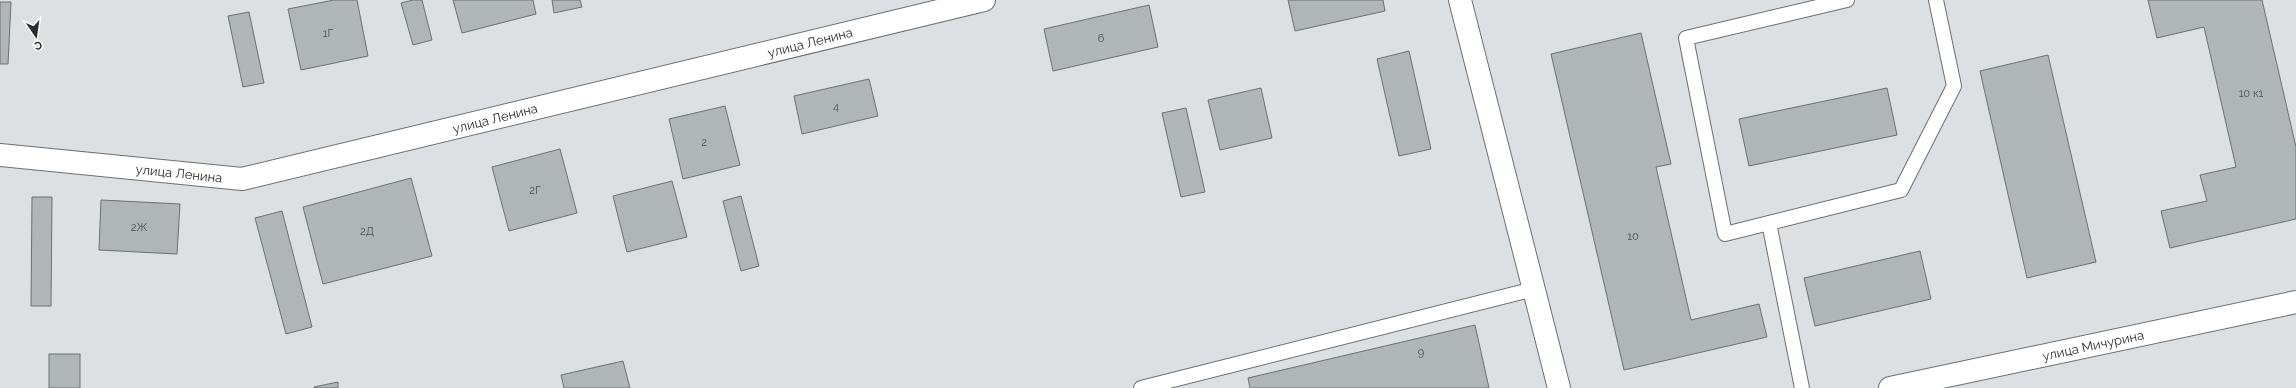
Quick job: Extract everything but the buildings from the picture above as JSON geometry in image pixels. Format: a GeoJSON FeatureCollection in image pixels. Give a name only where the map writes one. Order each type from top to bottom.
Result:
{"type":"FeatureCollection","features":[{"type":"Feature","properties":{"kind":"street","name":"улица Ленина"},"geometry":{"type":"LineString","coordinates":[[0,155],[242,179],[984,0]]}},
{"type":"Feature","properties":{"kind":"street"},"geometry":{"type":"LineString","coordinates":[[1460,0],[1559,388]]}},
{"type":"Feature","properties":{"kind":"street","name":"улица Мичурина"},"geometry":{"type":"LineString","coordinates":[[1890,388],[2296,302]]}},
{"type":"Feature","properties":{"kind":"lane"},"geometry":{"type":"LineString","coordinates":[[1847,0],[1686,38],[1725,234],[1901,190],[1954,86],[1936,0]]}},
{"type":"Feature","properties":{"kind":"lane"},"geometry":{"type":"LineString","coordinates":[[1769,223],[1802,388]]}},
{"type":"Feature","properties":{"kind":"lane"},"geometry":{"type":"LineString","coordinates":[[1141,388],[1534,289]]}}]}
